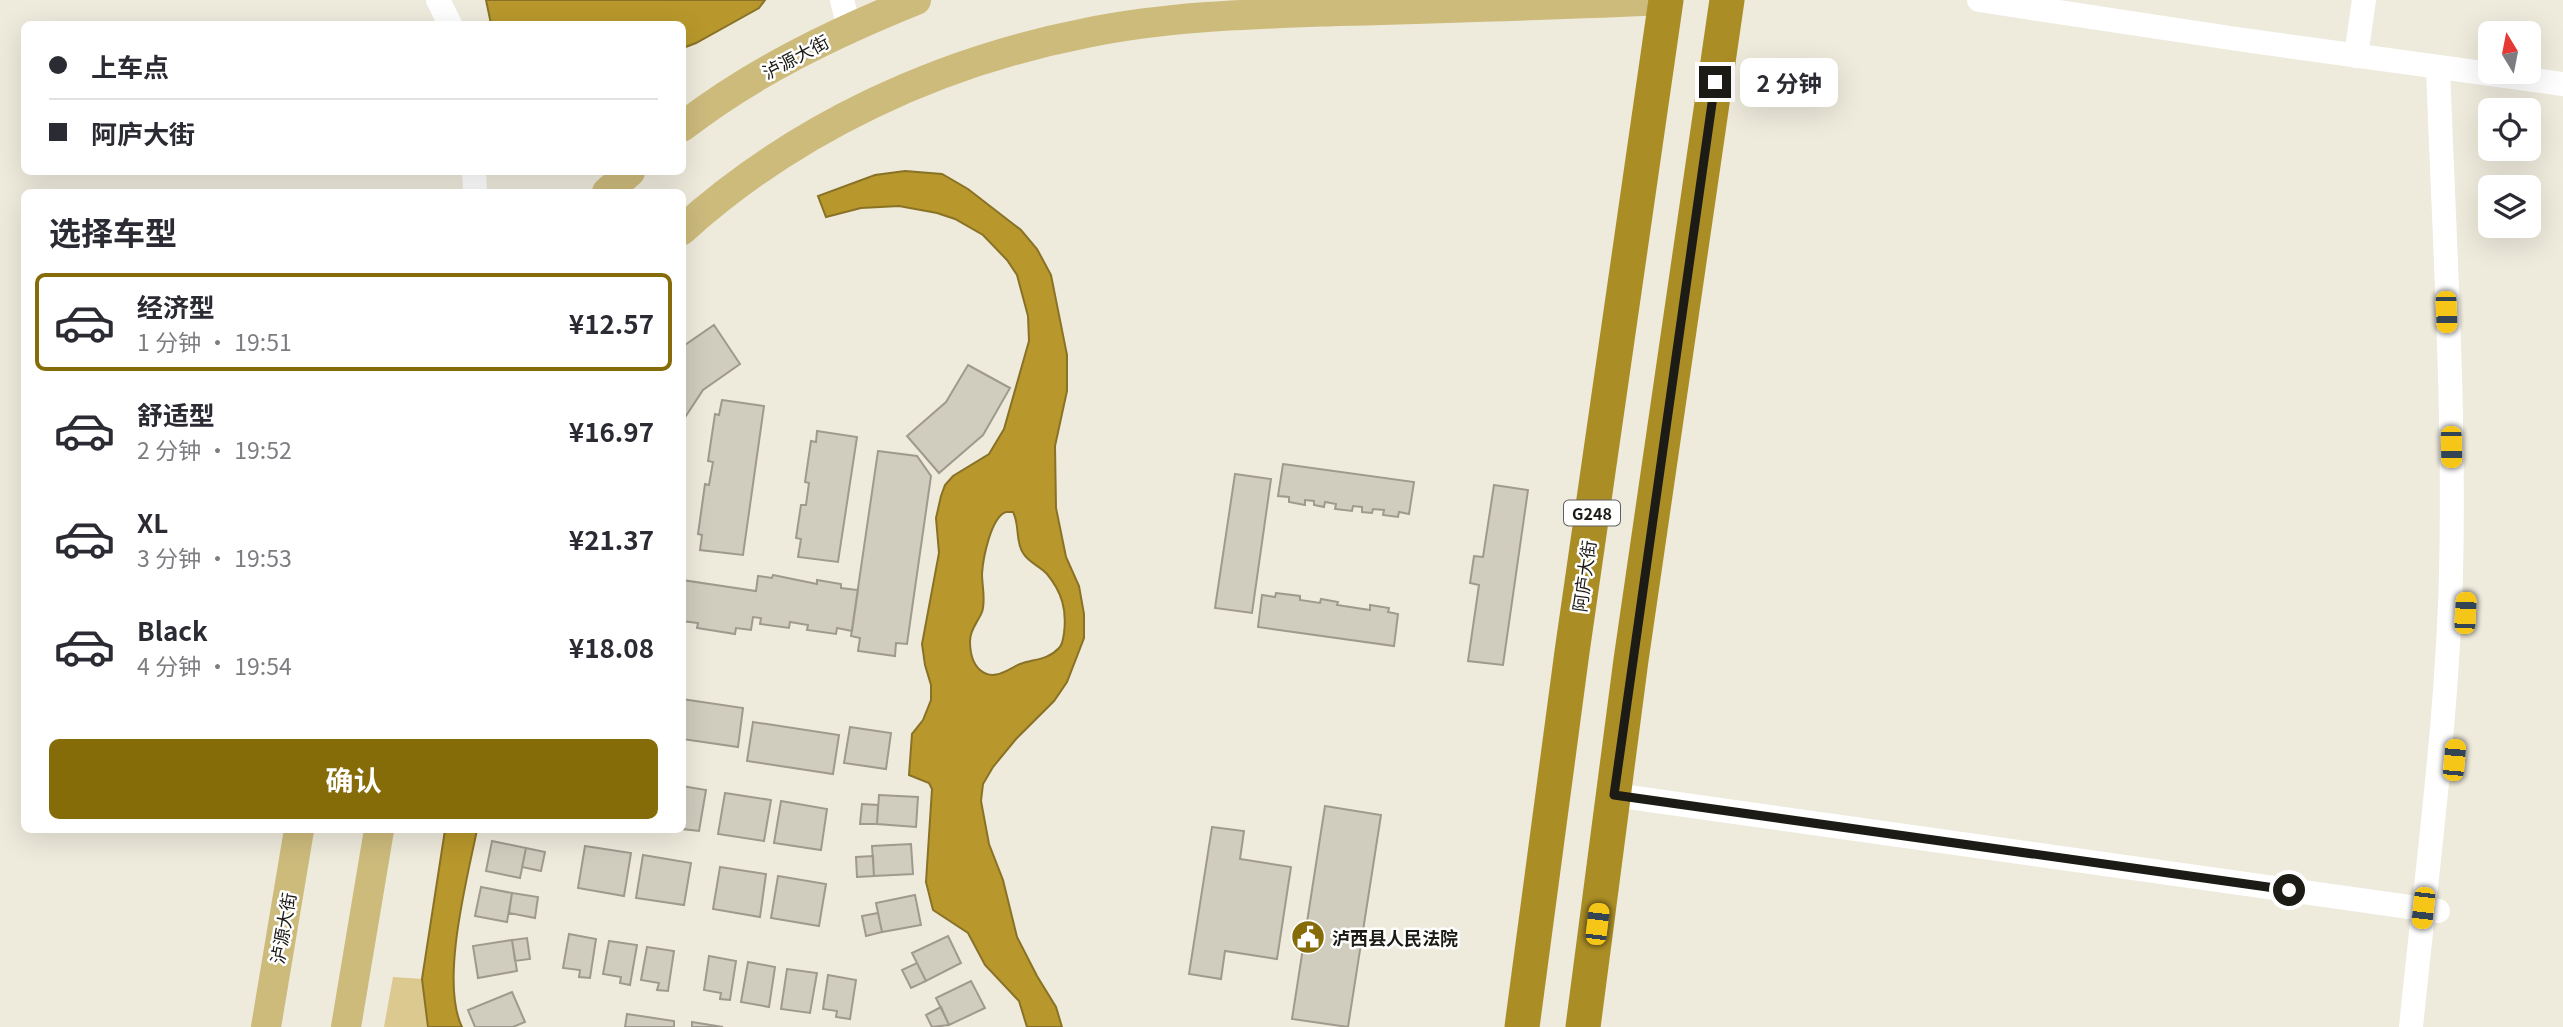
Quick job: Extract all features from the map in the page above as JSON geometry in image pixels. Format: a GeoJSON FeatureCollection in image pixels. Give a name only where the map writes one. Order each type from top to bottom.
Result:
{"type":"FeatureCollection","features":[{"type":"Feature","properties":{"kind":"highway","name":"阿庐大街"},"geometry":{"type":"LineString","coordinates":[[1522,1027],[1572,652],[1666,0]]}},
{"type":"Feature","properties":{"kind":"highway"},"geometry":{"type":"LineString","coordinates":[[1583,1027],[1727,0]]}},
{"type":"Feature","properties":{"kind":"main road","name":"泸源大街"},"geometry":{"type":"LineString","coordinates":[[686,124],[770,69],[846,14],[916,0]]}},
{"type":"Feature","properties":{"kind":"main road"},"geometry":{"type":"LineString","coordinates":[[686,227],[733,187],[771,161],[851,115],[945,73],[1040,43],[1088,32],[1190,18],[1666,0]]}},
{"type":"Feature","properties":{"kind":"main road"},"geometry":{"type":"LineString","coordinates":[[610,189],[627,175]]}},
{"type":"Feature","properties":{"kind":"main road","name":"泸源大街"},"geometry":{"type":"LineString","coordinates":[[266,1027],[298,833]]}},
{"type":"Feature","properties":{"kind":"main road"},"geometry":{"type":"LineString","coordinates":[[346,1027],[378,833]]}},
{"type":"Feature","properties":{"kind":"street"},"geometry":{"type":"LineString","coordinates":[[438,0],[448,21]]}},
{"type":"Feature","properties":{"kind":"street"},"geometry":{"type":"LineString","coordinates":[[1979,0],[2356,56],[2563,83]]}},
{"type":"Feature","properties":{"kind":"street"},"geometry":{"type":"LineString","coordinates":[[2356,56],[2364,0]]}},
{"type":"Feature","properties":{"kind":"street"},"geometry":{"type":"LineString","coordinates":[[2426,1027],[2430,909],[2446,690],[2451,573],[2446,68]]}},
{"type":"Feature","properties":{"kind":"street"},"geometry":{"type":"LineString","coordinates":[[1614,795],[2430,909]]}},
{"type":"Feature","properties":{"kind":"street"},"geometry":{"type":"LineString","coordinates":[[2411,1027],[2430,909]]}},
{"type":"Feature","properties":{"kind":"shaded area"},"geometry":{"type":"Polygon","coordinates":[[[486,0],[765,0],[759,8],[686,47],[686,21],[490,21],[486,0]]]}},
{"type":"Feature","properties":{"kind":"shaded area"},"geometry":{"type":"Polygon","coordinates":[[[905,171],[942,174],[968,189],[1021,230],[1037,249],[1051,275],[1067,355],[1067,391],[1055,446],[1056,508],[1066,557],[1079,586],[1084,614],[1084,638],[1067,682],[1054,701],[1016,739],[993,767],[983,784],[981,801],[989,844],[1003,880],[1017,937],[1056,1007],[1062,1027],[1027,1027],[1019,1001],[985,965],[968,933],[933,910],[926,882],[932,789],[929,783],[909,775],[912,734],[923,720],[931,700],[931,685],[922,644],[939,553],[936,518],[941,496],[945,485],[953,476],[989,454],[1004,429],[1029,341],[1028,316],[1017,275],[1007,260],[983,235],[955,219],[899,206],[861,208],[826,217],[818,196],[875,175],[905,171]],[[1013,512],[1001,515],[992,530],[982,574],[983,607],[970,637],[975,664],[990,675],[1050,655],[1063,641],[1065,617],[1060,595],[1047,574],[1023,553],[1013,512]]]}},
{"type":"Feature","properties":{"kind":"shaded area"},"geometry":{"type":"Polygon","coordinates":[[[445,833],[476,833],[454,958],[456,1008],[462,1027],[428,1027],[422,979],[445,833]]]}},
{"type":"Feature","properties":{"kind":"shaded area"},"geometry":{"type":"Polygon","coordinates":[[[393,977],[422,979],[428,1027],[384,1027],[393,977]]]}},
{"type":"Feature","properties":{"kind":"building"},"geometry":{"type":"Polygon","coordinates":[[[714,325],[740,364],[703,390],[686,416],[686,344],[714,325]]]}},
{"type":"Feature","properties":{"kind":"building"},"geometry":{"type":"Polygon","coordinates":[[[968,365],[1010,388],[983,435],[939,473],[907,436],[946,402],[968,365]]]}},
{"type":"Feature","properties":{"kind":"building"},"geometry":{"type":"Polygon","coordinates":[[[722,400],[764,406],[743,555],[700,550],[702,535],[698,534],[705,484],[709,485],[713,462],[708,461],[715,414],[719,415],[722,400]]]}},
{"type":"Feature","properties":{"kind":"building"},"geometry":{"type":"Polygon","coordinates":[[[817,431],[857,437],[838,562],[798,557],[801,539],[796,538],[801,505],[806,505],[809,483],[805,482],[811,441],[816,442],[817,431]]]}},
{"type":"Feature","properties":{"kind":"building"},"geometry":{"type":"Polygon","coordinates":[[[878,451],[917,456],[931,476],[907,644],[896,643],[895,656],[858,651],[860,638],[851,636],[878,451]]]}},
{"type":"Feature","properties":{"kind":"building"},"geometry":{"type":"Polygon","coordinates":[[[1283,464],[1414,482],[1409,514],[1399,512],[1398,517],[1383,515],[1384,510],[1373,509],[1372,513],[1362,512],[1362,507],[1353,506],[1352,511],[1335,509],[1336,504],[1325,502],[1324,507],[1314,505],[1314,501],[1305,500],[1305,505],[1289,502],[1289,497],[1278,496],[1283,464]]]}},
{"type":"Feature","properties":{"kind":"building"},"geometry":{"type":"Polygon","coordinates":[[[1235,474],[1271,479],[1252,613],[1215,608],[1235,474]]]}},
{"type":"Feature","properties":{"kind":"building"},"geometry":{"type":"Polygon","coordinates":[[[1494,485],[1528,490],[1503,665],[1468,661],[1479,585],[1470,583],[1474,556],[1483,557],[1494,485]]]}},
{"type":"Feature","properties":{"kind":"building"},"geometry":{"type":"Polygon","coordinates":[[[773,575],[817,584],[817,580],[858,590],[852,631],[837,628],[836,634],[807,630],[808,625],[790,622],[789,628],[760,624],[761,618],[753,617],[751,630],[736,628],[735,634],[697,628],[698,623],[686,622],[686,581],[756,591],[758,576],[772,578],[773,575]]]}},
{"type":"Feature","properties":{"kind":"building"},"geometry":{"type":"Polygon","coordinates":[[[1276,593],[1300,596],[1300,600],[1320,603],[1321,599],[1338,602],[1337,605],[1370,610],[1370,605],[1389,608],[1388,612],[1398,614],[1394,646],[1258,627],[1262,595],[1275,597],[1276,593]]]}},
{"type":"Feature","properties":{"kind":"building"},"geometry":{"type":"Polygon","coordinates":[[[686,700],[743,708],[738,747],[686,740],[686,700]]]}},
{"type":"Feature","properties":{"kind":"building"},"geometry":{"type":"Polygon","coordinates":[[[753,722],[839,735],[833,774],[747,761],[753,722]]]}},
{"type":"Feature","properties":{"kind":"building"},"geometry":{"type":"Polygon","coordinates":[[[850,727],[891,733],[886,769],[844,763],[850,727]]]}},
{"type":"Feature","properties":{"kind":"building"},"geometry":{"type":"Polygon","coordinates":[[[686,787],[706,790],[699,831],[686,829],[686,787]]]}},
{"type":"Feature","properties":{"kind":"building"},"geometry":{"type":"Polygon","coordinates":[[[725,793],[771,800],[764,841],[718,834],[725,793]]]}},
{"type":"Feature","properties":{"kind":"building"},"geometry":{"type":"Polygon","coordinates":[[[879,795],[918,797],[916,827],[877,824],[879,795]]]}},
{"type":"Feature","properties":{"kind":"building"},"geometry":{"type":"Polygon","coordinates":[[[781,801],[827,809],[821,850],[774,843],[781,801]]]}},
{"type":"Feature","properties":{"kind":"building"},"geometry":{"type":"Polygon","coordinates":[[[862,804],[878,805],[877,824],[860,824],[862,804]]]}},
{"type":"Feature","properties":{"kind":"building"},"geometry":{"type":"Polygon","coordinates":[[[1325,806],[1381,815],[1348,1027],[1292,1019],[1325,806]]]}},
{"type":"Feature","properties":{"kind":"building"},"geometry":{"type":"Polygon","coordinates":[[[1212,827],[1244,831],[1240,859],[1291,867],[1277,959],[1225,951],[1221,979],[1189,974],[1212,827]]]}},
{"type":"Feature","properties":{"kind":"building"},"geometry":{"type":"Polygon","coordinates":[[[492,841],[526,848],[520,878],[486,871],[492,841]]]}},
{"type":"Feature","properties":{"kind":"building"},"geometry":{"type":"Polygon","coordinates":[[[911,844],[913,874],[874,876],[872,846],[911,844]]]}},
{"type":"Feature","properties":{"kind":"building"},"geometry":{"type":"Polygon","coordinates":[[[585,846],[631,853],[624,896],[578,888],[585,846]]]}},
{"type":"Feature","properties":{"kind":"building"},"geometry":{"type":"Polygon","coordinates":[[[526,848],[545,852],[541,871],[522,867],[526,848]]]}},
{"type":"Feature","properties":{"kind":"building"},"geometry":{"type":"Polygon","coordinates":[[[643,855],[691,863],[684,905],[636,898],[643,855]]]}},
{"type":"Feature","properties":{"kind":"building"},"geometry":{"type":"Polygon","coordinates":[[[873,856],[874,876],[857,877],[856,857],[873,856]]]}},
{"type":"Feature","properties":{"kind":"building"},"geometry":{"type":"Polygon","coordinates":[[[720,867],[766,874],[760,917],[713,909],[720,867]]]}},
{"type":"Feature","properties":{"kind":"building"},"geometry":{"type":"Polygon","coordinates":[[[778,876],[826,884],[819,926],[771,918],[778,876]]]}},
{"type":"Feature","properties":{"kind":"building"},"geometry":{"type":"Polygon","coordinates":[[[481,887],[512,893],[507,922],[475,916],[481,887]]]}},
{"type":"Feature","properties":{"kind":"building"},"geometry":{"type":"Polygon","coordinates":[[[512,893],[538,897],[535,918],[509,913],[512,893]]]}},
{"type":"Feature","properties":{"kind":"building"},"geometry":{"type":"Polygon","coordinates":[[[915,895],[921,925],[882,932],[876,903],[915,895]]]}},
{"type":"Feature","properties":{"kind":"building"},"geometry":{"type":"Polygon","coordinates":[[[878,913],[882,932],[866,936],[862,916],[878,913]]]}},
{"type":"Feature","properties":{"kind":"building"},"geometry":{"type":"Polygon","coordinates":[[[569,934],[596,939],[590,978],[579,977],[580,970],[563,968],[569,934]]]}},
{"type":"Feature","properties":{"kind":"building"},"geometry":{"type":"Polygon","coordinates":[[[948,936],[961,963],[926,981],[912,953],[948,936]]]}},
{"type":"Feature","properties":{"kind":"building"},"geometry":{"type":"Polygon","coordinates":[[[527,938],[530,959],[515,961],[512,940],[527,938]]]}},
{"type":"Feature","properties":{"kind":"building"},"geometry":{"type":"Polygon","coordinates":[[[512,940],[517,971],[478,978],[473,946],[512,940]]]}},
{"type":"Feature","properties":{"kind":"building"},"geometry":{"type":"Polygon","coordinates":[[[609,941],[637,945],[630,985],[620,983],[621,977],[603,974],[609,941]]]}},
{"type":"Feature","properties":{"kind":"building"},"geometry":{"type":"Polygon","coordinates":[[[647,947],[674,951],[668,991],[657,990],[659,983],[641,980],[647,947]]]}},
{"type":"Feature","properties":{"kind":"building"},"geometry":{"type":"Polygon","coordinates":[[[709,956],[736,961],[730,1000],[720,999],[721,993],[704,990],[709,956]]]}},
{"type":"Feature","properties":{"kind":"building"},"geometry":{"type":"Polygon","coordinates":[[[748,962],[775,967],[769,1007],[741,1002],[748,962]]]}},
{"type":"Feature","properties":{"kind":"building"},"geometry":{"type":"Polygon","coordinates":[[[917,963],[926,981],[911,988],[902,970],[917,963]]]}},
{"type":"Feature","properties":{"kind":"building"},"geometry":{"type":"Polygon","coordinates":[[[787,969],[817,973],[810,1013],[781,1009],[787,969]]]}},
{"type":"Feature","properties":{"kind":"building"},"geometry":{"type":"Polygon","coordinates":[[[828,975],[856,980],[850,1019],[836,1017],[837,1011],[823,1009],[828,975]]]}},
{"type":"Feature","properties":{"kind":"building"},"geometry":{"type":"Polygon","coordinates":[[[971,981],[985,1008],[949,1025],[936,998],[971,981]]]}},
{"type":"Feature","properties":{"kind":"building"},"geometry":{"type":"Polygon","coordinates":[[[512,992],[525,1022],[513,1027],[475,1027],[468,1010],[512,992]]]}},
{"type":"Feature","properties":{"kind":"building"},"geometry":{"type":"Polygon","coordinates":[[[941,1007],[949,1025],[932,1027],[926,1015],[941,1007]]]}},
{"type":"Feature","properties":{"kind":"building"},"geometry":{"type":"Polygon","coordinates":[[[627,1014],[674,1021],[674,1027],[625,1027],[627,1014]]]}},
{"type":"Feature","properties":{"kind":"building"},"geometry":{"type":"Polygon","coordinates":[[[692,1022],[723,1027],[692,1027],[692,1022]]]}},
{"type":"Feature","properties":{"kind":"place","name":"泸西县人民法院"},"geometry":{"type":"Point","coordinates":[1308,937]}},
{"type":"Feature","properties":{"kind":"route"},"geometry":{"type":"LineString","coordinates":[[1715,82],[1614,795],[2289,890]]}}]}
